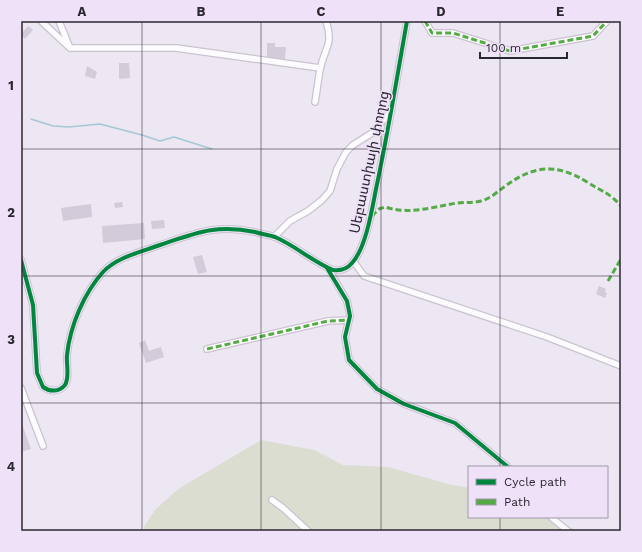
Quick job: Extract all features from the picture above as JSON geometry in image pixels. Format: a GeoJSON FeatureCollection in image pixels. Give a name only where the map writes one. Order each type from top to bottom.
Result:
{"type":"FeatureCollection","features":[{"type":"Feature","properties":{"kind":"street"},"geometry":{"type":"LineString","coordinates":[[40,21],[70,48],[176,48],[320,68]]}},
{"type":"Feature","properties":{"kind":"street"},"geometry":{"type":"LineString","coordinates":[[59,21],[70,48]]}},
{"type":"Feature","properties":{"kind":"street"},"geometry":{"type":"LineString","coordinates":[[315,102],[320,68],[330,43],[326,21]]}},
{"type":"Feature","properties":{"kind":"street","name":"Սեբաստիայի փողոց"},"geometry":{"type":"LineString","coordinates":[[354,262],[368,229],[392,109],[407,21]]}},
{"type":"Feature","properties":{"kind":"street"},"geometry":{"type":"LineString","coordinates":[[425,21],[432,33],[453,33],[510,51],[593,36],[607,21]]}},
{"type":"Feature","properties":{"kind":"street"},"geometry":{"type":"LineString","coordinates":[[274,237],[290,221],[322,200],[330,192],[337,169],[346,152],[353,145],[372,133],[392,109]]}},
{"type":"Feature","properties":{"kind":"street"},"geometry":{"type":"LineString","coordinates":[[21,261],[33,305],[39,381],[47,390],[57,390],[64,385],[66,381],[70,340],[80,308],[102,273],[112,264],[154,247],[218,228],[236,228],[274,237],[327,268],[341,270],[354,262],[364,276],[547,337],[621,366]]}},
{"type":"Feature","properties":{"kind":"street"},"geometry":{"type":"LineString","coordinates":[[21,261],[21,269]]}},
{"type":"Feature","properties":{"kind":"street"},"geometry":{"type":"LineString","coordinates":[[327,268],[347,301],[350,316],[344,337],[349,360],[377,389],[404,404],[455,423],[507,466]]}},
{"type":"Feature","properties":{"kind":"street"},"geometry":{"type":"LineString","coordinates":[[207,349],[328,321],[349,320]]}},
{"type":"Feature","properties":{"kind":"street"},"geometry":{"type":"LineString","coordinates":[[21,388],[43,446]]}},
{"type":"Feature","properties":{"kind":"street"},"geometry":{"type":"LineString","coordinates":[[272,500],[308,531]]}},
{"type":"Feature","properties":{"kind":"street"},"geometry":{"type":"LineString","coordinates":[[552,518],[568,531]]}},
{"type":"Feature","properties":{"kind":"shaded area"},"geometry":{"type":"Polygon","coordinates":[[[261,440],[314,450],[343,465],[388,467],[448,484],[468,488],[468,518],[547,518],[579,531],[145,531],[144,527],[155,510],[178,489],[261,440]]]}},
{"type":"Feature","properties":{"kind":"building"},"geometry":{"type":"Polygon","coordinates":[[[28,26],[33,30],[25,39],[21,34],[28,26]]]}},
{"type":"Feature","properties":{"kind":"building"},"geometry":{"type":"Polygon","coordinates":[[[267,43],[275,43],[275,47],[286,47],[285,59],[267,58],[267,43]]]}},
{"type":"Feature","properties":{"kind":"building"},"geometry":{"type":"Polygon","coordinates":[[[119,63],[129,63],[130,78],[119,79],[119,63]]]}},
{"type":"Feature","properties":{"kind":"building"},"geometry":{"type":"Polygon","coordinates":[[[87,66],[97,72],[95,79],[85,76],[87,66]]]}},
{"type":"Feature","properties":{"kind":"building"},"geometry":{"type":"Polygon","coordinates":[[[122,202],[123,207],[115,208],[114,203],[122,202]]]}},
{"type":"Feature","properties":{"kind":"building"},"geometry":{"type":"Polygon","coordinates":[[[91,204],[92,217],[63,221],[61,208],[91,204]]]}},
{"type":"Feature","properties":{"kind":"building"},"geometry":{"type":"Polygon","coordinates":[[[164,220],[165,228],[152,229],[151,221],[164,220]]]}},
{"type":"Feature","properties":{"kind":"building"},"geometry":{"type":"Polygon","coordinates":[[[144,223],[145,239],[103,243],[102,226],[144,223]]]}},
{"type":"Feature","properties":{"kind":"building"},"geometry":{"type":"Polygon","coordinates":[[[202,255],[207,272],[198,274],[193,257],[202,255]]]}},
{"type":"Feature","properties":{"kind":"building"},"geometry":{"type":"Polygon","coordinates":[[[599,286],[606,289],[605,292],[607,293],[605,298],[596,294],[599,286]]]}},
{"type":"Feature","properties":{"kind":"building"},"geometry":{"type":"Polygon","coordinates":[[[145,340],[149,351],[161,347],[164,357],[146,363],[139,343],[145,340]]]}},
{"type":"Feature","properties":{"kind":"building"},"geometry":{"type":"Polygon","coordinates":[[[21,421],[31,449],[21,452],[21,421]]]}},
{"type":"Feature","properties":{"kind":"waterway"},"geometry":{"type":"LineString","coordinates":[[31,119],[53,126],[69,127],[100,124],[160,141],[174,137],[212,149]]}},
{"type":"Feature","properties":{"kind":"marked path"},"geometry":{"type":"LineString","coordinates":[[425,21],[432,33],[453,33],[510,51],[593,36],[607,21]]}},
{"type":"Feature","properties":{"kind":"marked path"},"geometry":{"type":"LineString","coordinates":[[372,216],[379,209],[385,207],[412,210],[481,201],[490,197],[525,174],[545,169],[555,169],[576,176],[609,195],[621,206]]}},
{"type":"Feature","properties":{"kind":"marked path"},"geometry":{"type":"LineString","coordinates":[[608,281],[621,259]]}},
{"type":"Feature","properties":{"kind":"marked path"},"geometry":{"type":"LineString","coordinates":[[207,349],[328,321],[349,320]]}},
{"type":"Feature","properties":{"kind":"cycle path"},"geometry":{"type":"LineString","coordinates":[[21,260],[33,305],[37,373],[43,387],[49,390],[60,389],[65,385],[68,374],[67,355],[71,333],[84,300],[96,280],[103,272],[115,262],[122,259],[206,231],[229,229],[255,232],[275,237],[326,267],[333,270],[341,270],[346,268],[357,256],[368,228],[407,21]]}},
{"type":"Feature","properties":{"kind":"cycle path"},"geometry":{"type":"LineString","coordinates":[[327,268],[347,301],[350,316],[345,337],[349,360],[377,389],[404,404],[455,423],[507,466]]}}]}
